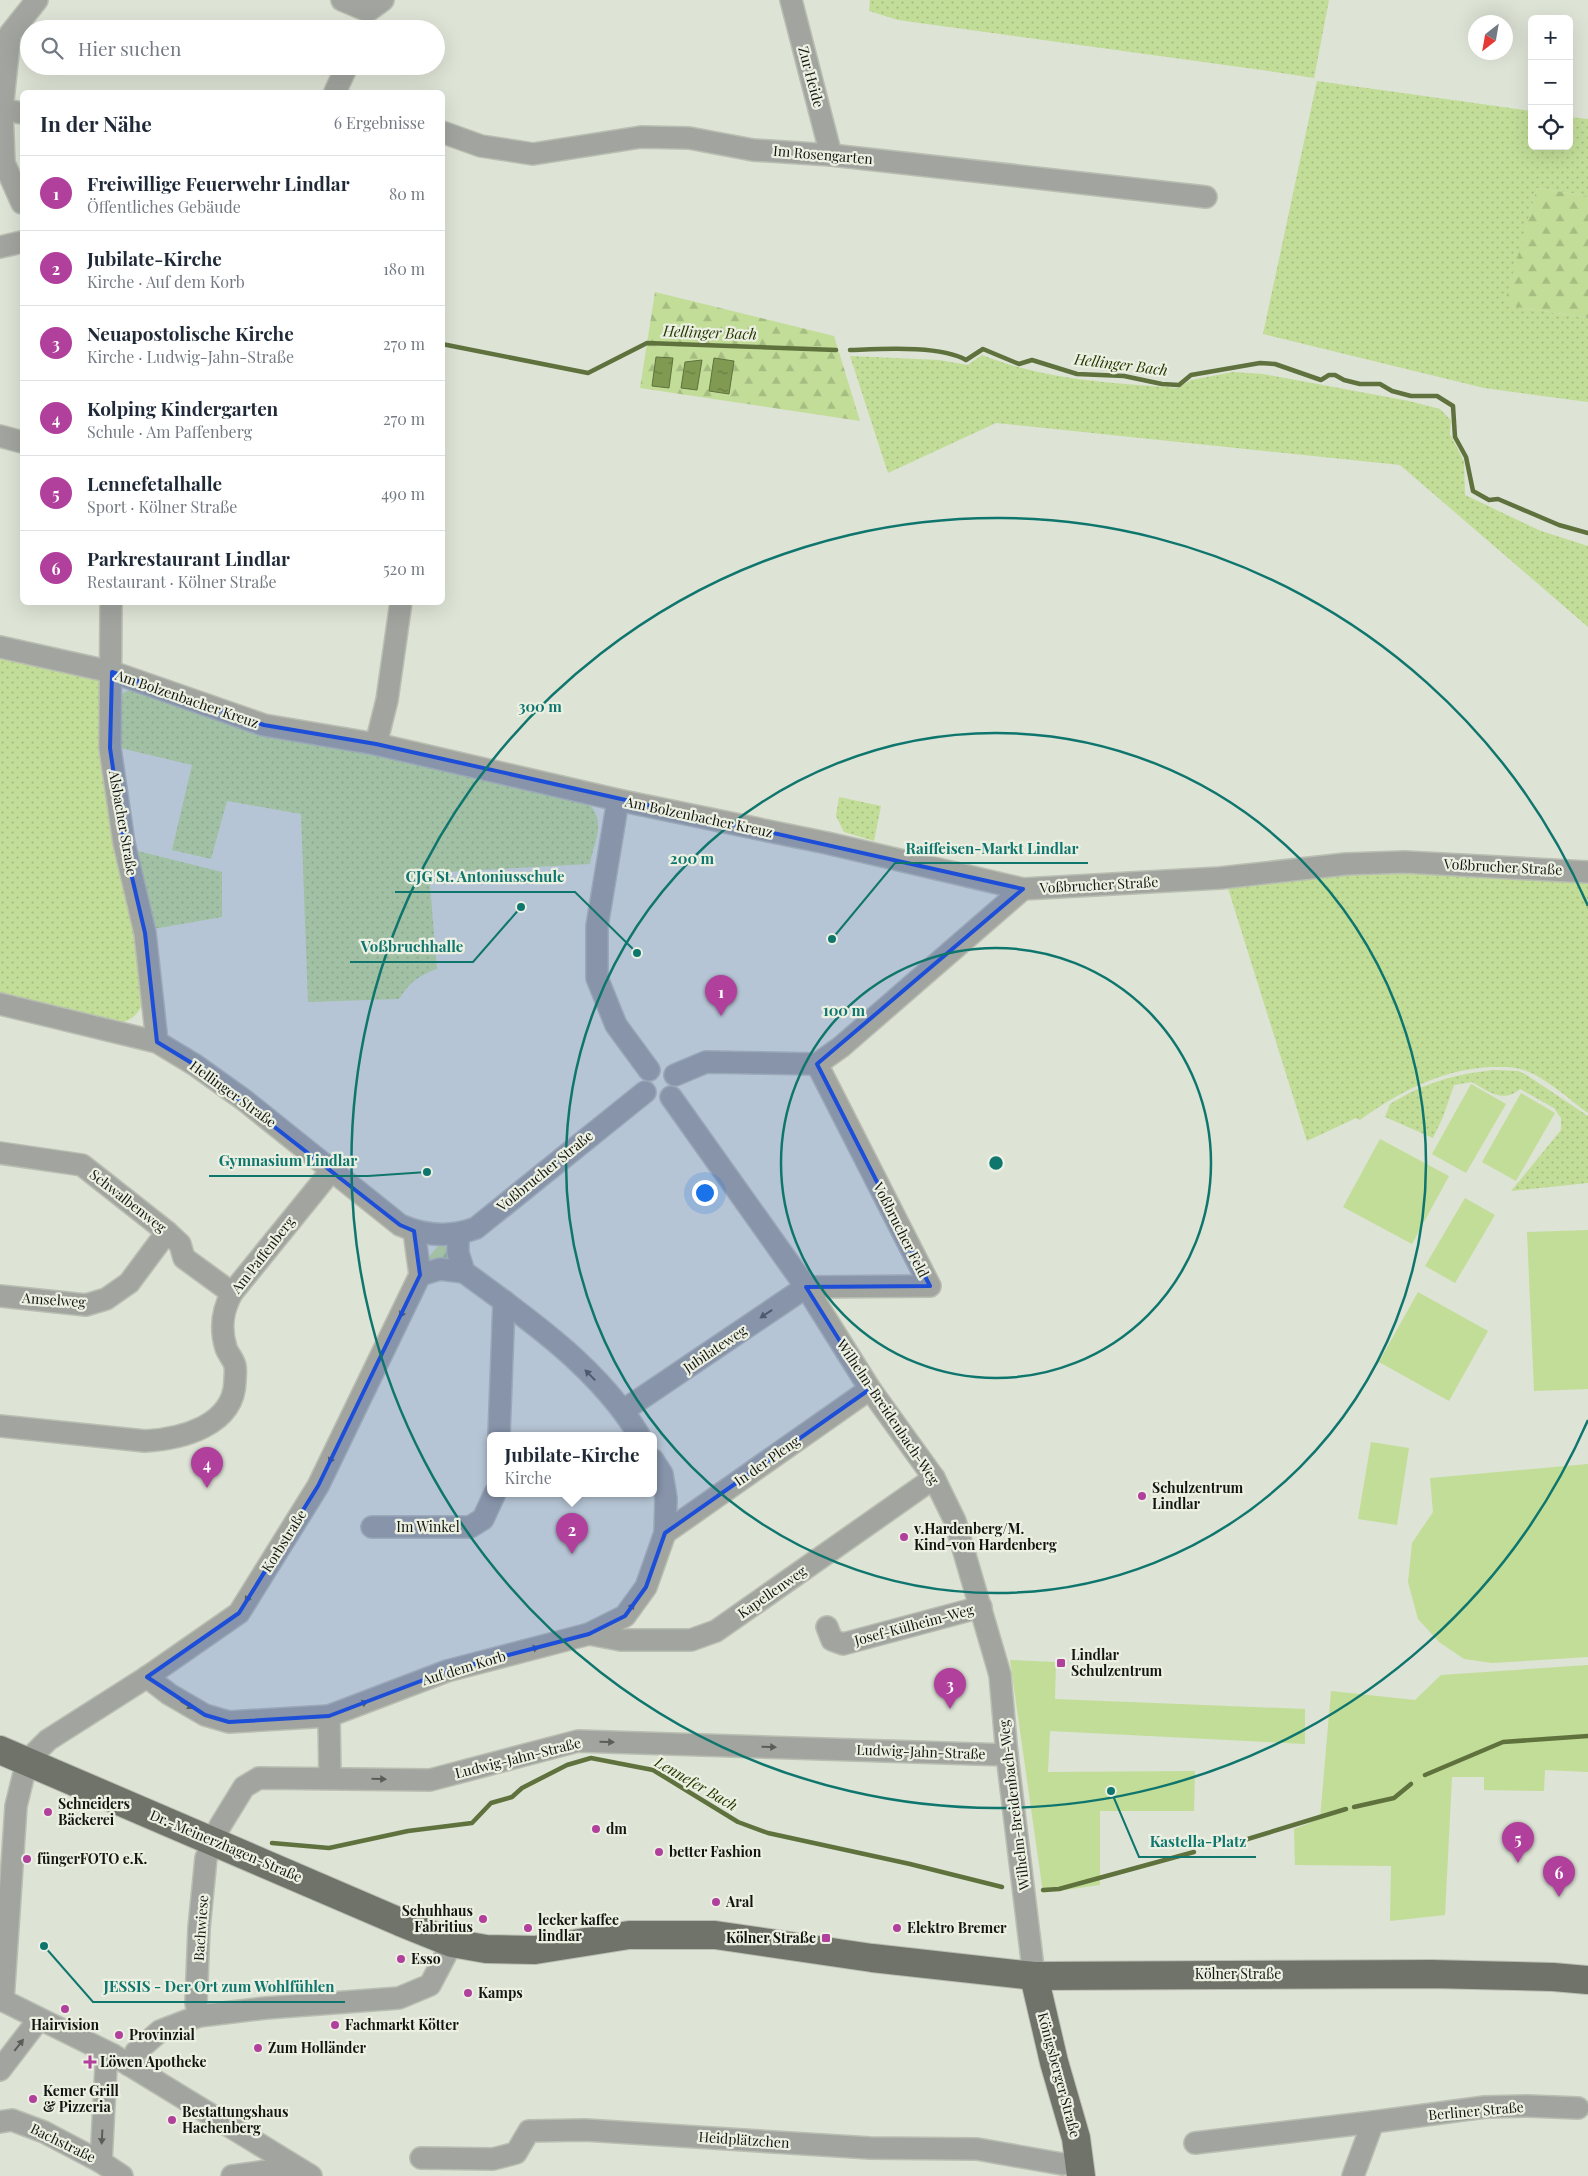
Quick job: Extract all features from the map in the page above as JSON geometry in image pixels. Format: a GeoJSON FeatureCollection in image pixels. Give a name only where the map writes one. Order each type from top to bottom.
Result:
{"type":"FeatureCollection","features":[{"type":"Feature","properties":{"kind":"main road","name":"Dr.-Meinerzhagen-Straße"},"geometry":{"type":"LineString","coordinates":[[0,1750],[452,1943]]}},
{"type":"Feature","properties":{"kind":"main road","name":"Kölner Straße"},"geometry":{"type":"LineString","coordinates":[[452,1943],[486,1949],[522,1951],[629,1935],[715,1935],[872,1958],[1034,1976],[1431,1974],[1553,1977],[1588,1980]]}},
{"type":"Feature","properties":{"kind":"main road","name":"Königsberger Straße"},"geometry":{"type":"LineString","coordinates":[[1034,1976],[1054,2062],[1076,2138],[1080,2169]]}},
{"type":"Feature","properties":{"kind":"street"},"geometry":{"type":"LineString","coordinates":[[21,20],[37,0]]}},
{"type":"Feature","properties":{"kind":"street"},"geometry":{"type":"LineString","coordinates":[[342,0],[372,13]]}},
{"type":"Feature","properties":{"kind":"street","name":"Zur Heide"},"geometry":{"type":"LineString","coordinates":[[791,0],[832,155]]}},
{"type":"Feature","properties":{"kind":"street"},"geometry":{"type":"LineString","coordinates":[[20,21],[10,34],[8,111],[4,163],[20,198]]}},
{"type":"Feature","properties":{"kind":"street"},"geometry":{"type":"LineString","coordinates":[[336,90],[342,75]]}},
{"type":"Feature","properties":{"kind":"street","name":"Im Rosengarten"},"geometry":{"type":"LineString","coordinates":[[445,133],[481,146],[533,154],[642,137],[689,138],[753,150],[832,155],[1206,197]]}},
{"type":"Feature","properties":{"kind":"street"},"geometry":{"type":"LineString","coordinates":[[0,247],[20,242]]}},
{"type":"Feature","properties":{"kind":"street"},"geometry":{"type":"LineString","coordinates":[[0,436],[20,441]]}},
{"type":"Feature","properties":{"kind":"street","name":"Alsbacher Straße"},"geometry":{"type":"LineString","coordinates":[[111,605],[110,748],[124,843],[145,933],[157,1042]]}},
{"type":"Feature","properties":{"kind":"street"},"geometry":{"type":"LineString","coordinates":[[376,744],[387,700],[401,605]]}},
{"type":"Feature","properties":{"kind":"street","name":"Am Bolzenbacher Kreuz"},"geometry":{"type":"LineString","coordinates":[[0,647],[112,672],[264,725],[376,744],[618,800],[826,843],[1023,889]]}},
{"type":"Feature","properties":{"kind":"street"},"geometry":{"type":"LineString","coordinates":[[618,800],[597,926],[598,978],[616,1026],[649,1070]]}},
{"type":"Feature","properties":{"kind":"street","name":"Voßbrucher Straße"},"geometry":{"type":"LineString","coordinates":[[817,1064],[841,1047],[1023,889],[1220,878],[1346,864],[1405,862],[1588,872]]}},
{"type":"Feature","properties":{"kind":"street","name":"Hellinger Straße"},"geometry":{"type":"LineString","coordinates":[[0,1004],[157,1042],[244,1100],[330,1171],[400,1225],[414,1231],[449,1235]]}},
{"type":"Feature","properties":{"kind":"street"},"geometry":{"type":"LineString","coordinates":[[675,1075],[706,1062],[817,1064]]}},
{"type":"Feature","properties":{"kind":"street","name":"Voßbrucher Feld"},"geometry":{"type":"LineString","coordinates":[[806,1287],[930,1286],[817,1064]]}},
{"type":"Feature","properties":{"kind":"street"},"geometry":{"type":"LineString","coordinates":[[654,1067],[666,1067],[675,1075],[677,1089],[671,1097],[660,1101],[649,1097],[645,1092],[643,1080],[649,1070],[654,1067]]}},
{"type":"Feature","properties":{"kind":"street","name":"Voßbrucher Straße"},"geometry":{"type":"LineString","coordinates":[[449,1235],[476,1228],[645,1092]]}},
{"type":"Feature","properties":{"kind":"street","name":"Wilhelm-Breidenbach-Weg"},"geometry":{"type":"LineString","coordinates":[[671,1097],[806,1287],[870,1389],[934,1478],[955,1521],[1000,1675],[1007,1754],[1034,1976]]}},
{"type":"Feature","properties":{"kind":"street","name":"Schwalbenweg"},"geometry":{"type":"LineString","coordinates":[[0,1153],[82,1165],[167,1232],[180,1244],[184,1258],[232,1293]]}},
{"type":"Feature","properties":{"kind":"street","name":"Am Paffenberg"},"geometry":{"type":"LineString","coordinates":[[0,1426],[145,1441],[167,1440],[191,1434],[211,1422],[229,1405],[234,1388],[235,1366],[226,1349],[221,1323],[225,1305],[232,1293],[330,1171]]}},
{"type":"Feature","properties":{"kind":"street"},"geometry":{"type":"LineString","coordinates":[[414,1231],[420,1275],[440,1269],[464,1272],[569,1353],[624,1410],[637,1432]]}},
{"type":"Feature","properties":{"kind":"street","name":"Amselweg"},"geometry":{"type":"LineString","coordinates":[[0,1296],[86,1305],[106,1299],[129,1283],[167,1232]]}},
{"type":"Feature","properties":{"kind":"street"},"geometry":{"type":"LineString","coordinates":[[449,1235],[458,1253],[464,1272]]}},
{"type":"Feature","properties":{"kind":"street","name":"Korbstraße"},"geometry":{"type":"LineString","coordinates":[[27,1761],[48,1740],[147,1677],[239,1613],[318,1486],[420,1275]]}},
{"type":"Feature","properties":{"kind":"street","name":"Jubilateweg"},"geometry":{"type":"LineString","coordinates":[[624,1410],[806,1287]]}},
{"type":"Feature","properties":{"kind":"street"},"geometry":{"type":"LineString","coordinates":[[499,1432],[504,1302]]}},
{"type":"Feature","properties":{"kind":"street","name":"In der Pleng"},"geometry":{"type":"LineString","coordinates":[[664,1533],[870,1389]]}},
{"type":"Feature","properties":{"kind":"street","name":"Auf dem Korb"},"geometry":{"type":"LineString","coordinates":[[147,1677],[169,1694],[204,1715],[229,1722],[329,1716],[447,1670],[589,1634],[625,1616],[646,1587],[664,1533],[666,1498],[662,1474],[657,1466]]}},
{"type":"Feature","properties":{"kind":"street","name":"Kapellenweg"},"geometry":{"type":"LineString","coordinates":[[589,1634],[621,1640],[691,1640],[716,1631],[934,1478]]}},
{"type":"Feature","properties":{"kind":"street","name":"Im Winkel"},"geometry":{"type":"LineString","coordinates":[[372,1527],[470,1527],[482,1519],[489,1510],[494,1497]]}},
{"type":"Feature","properties":{"kind":"street","name":"Josef-Külheim-Weg"},"geometry":{"type":"LineString","coordinates":[[827,1627],[832,1640],[843,1644],[981,1607]]}},
{"type":"Feature","properties":{"kind":"street"},"geometry":{"type":"LineString","coordinates":[[329,1716],[330,1778]]}},
{"type":"Feature","properties":{"kind":"street","name":"Ludwig-Jahn-Straße"},"geometry":{"type":"LineString","coordinates":[[213,1840],[244,1788],[259,1778],[430,1780],[578,1741],[1007,1754]]}},
{"type":"Feature","properties":{"kind":"street"},"geometry":{"type":"LineString","coordinates":[[27,1761],[8,1802],[2,2000],[120,2060],[311,2176]]}},
{"type":"Feature","properties":{"kind":"street","name":"Bachwiese"},"geometry":{"type":"LineString","coordinates":[[198,2016],[196,2003],[199,1928],[206,1858],[213,1840]]}},
{"type":"Feature","properties":{"kind":"street"},"geometry":{"type":"LineString","coordinates":[[101,2162],[106,2067],[136,2052],[160,2031],[198,2016],[266,2008],[399,1998],[430,1985],[452,1943]]}},
{"type":"Feature","properties":{"kind":"street"},"geometry":{"type":"LineString","coordinates":[[0,2070],[39,2019]]}},
{"type":"Feature","properties":{"kind":"street","name":"Berliner Straße"},"geometry":{"type":"LineString","coordinates":[[1195,2143],[1484,2107],[1578,2108]]}},
{"type":"Feature","properties":{"kind":"street","name":"Bachstraße"},"geometry":{"type":"LineString","coordinates":[[0,2122],[12,2120],[44,2132],[101,2162],[122,2176]]}},
{"type":"Feature","properties":{"kind":"street"},"geometry":{"type":"LineString","coordinates":[[1353,2176],[1373,2122]]}},
{"type":"Feature","properties":{"kind":"street","name":"Heidplätzchen"},"geometry":{"type":"LineString","coordinates":[[421,2158],[493,2159],[516,2153],[529,2131],[585,2130],[870,2148],[977,2148],[1080,2169]]}},
{"type":"Feature","properties":{"kind":"street"},"geometry":{"type":"LineString","coordinates":[[232,2176],[282,2169],[286,2162]]}},
{"type":"Feature","properties":{"kind":"highlighted area"},"geometry":{"type":"Polygon","coordinates":[[[112,672],[264,725],[376,744],[1023,889],[817,1064],[930,1286],[806,1287],[870,1389],[665,1533],[646,1587],[625,1616],[589,1634],[447,1671],[329,1716],[229,1722],[205,1715],[147,1677],[239,1613],[318,1486],[420,1275],[414,1231],[400,1225],[195,1065],[157,1042],[145,933],[124,843],[110,748],[112,672]]]}},
{"type":"Feature","properties":{"kind":"green space"},"geometry":{"type":"Polygon","coordinates":[[[870,0],[1329,0],[1314,78],[898,20],[869,11],[870,0]]]}},
{"type":"Feature","properties":{"kind":"green space"},"geometry":{"type":"Polygon","coordinates":[[[1317,81],[1528,110],[1528,150],[1573,150],[1573,117],[1588,119],[1588,196],[1537,188],[1505,305],[1588,318],[1588,402],[1484,388],[1263,334],[1317,81]]]}},
{"type":"Feature","properties":{"kind":"green space"},"geometry":{"type":"Polygon","coordinates":[[[1537,188],[1588,196],[1588,318],[1504,305],[1537,188]]]}},
{"type":"Feature","properties":{"kind":"green space"},"geometry":{"type":"Polygon","coordinates":[[[655,292],[834,336],[860,421],[640,388],[655,292]]]}},
{"type":"Feature","properties":{"kind":"green space"},"geometry":{"type":"Polygon","coordinates":[[[982,355],[1030,370],[1054,375],[1103,382],[1178,388],[1191,380],[1233,372],[1263,374],[1409,401],[1440,409],[1451,420],[1450,434],[1464,461],[1465,495],[1541,531],[1588,546],[1588,627],[1400,465],[996,423],[888,473],[850,356],[939,360],[968,365],[982,355]]]}},
{"type":"Feature","properties":{"kind":"green space"},"geometry":{"type":"Polygon","coordinates":[[[0,650],[100,678],[136,928],[144,1000],[135,1015],[125,1022],[120,1023],[0,998],[0,650]]]}},
{"type":"Feature","properties":{"kind":"green space"},"geometry":{"type":"Polygon","coordinates":[[[136,689],[396,758],[586,801],[593,808],[598,823],[598,831],[590,864],[429,873],[437,969],[415,980],[399,999],[308,1002],[301,814],[227,801],[211,859],[172,850],[192,765],[120,748],[120,695],[129,690],[136,689]]]}},
{"type":"Feature","properties":{"kind":"green space"},"geometry":{"type":"Polygon","coordinates":[[[839,797],[881,806],[874,841],[844,832],[836,816],[839,797]]]}},
{"type":"Feature","properties":{"kind":"green space"},"geometry":{"type":"Polygon","coordinates":[[[134,850],[222,872],[222,917],[153,929],[134,850]]]}},
{"type":"Feature","properties":{"kind":"green space"},"geometry":{"type":"Polygon","coordinates":[[[1340,870],[1588,878],[1588,1113],[1549,1083],[1533,1074],[1515,1068],[1490,1067],[1454,1073],[1421,1084],[1390,1100],[1360,1120],[1356,1118],[1307,1141],[1227,885],[1340,870]]]}},
{"type":"Feature","properties":{"kind":"green space"},"geometry":{"type":"Polygon","coordinates":[[[1494,1070],[1518,1071],[1525,1074],[1588,1116],[1588,1183],[1511,1191],[1561,1130],[1561,1118],[1554,1108],[1520,1089],[1508,1096],[1502,1096],[1472,1082],[1454,1085],[1443,1117],[1433,1138],[1385,1117],[1390,1104],[1416,1090],[1452,1077],[1494,1070]]]}},
{"type":"Feature","properties":{"kind":"green space"},"geometry":{"type":"Polygon","coordinates":[[[1471,1084],[1506,1104],[1466,1173],[1432,1154],[1471,1084]]]}},
{"type":"Feature","properties":{"kind":"green space"},"geometry":{"type":"Polygon","coordinates":[[[1521,1093],[1555,1113],[1516,1181],[1482,1162],[1521,1093]]]}},
{"type":"Feature","properties":{"kind":"green space"},"geometry":{"type":"Polygon","coordinates":[[[1380,1139],[1449,1176],[1412,1244],[1343,1207],[1380,1139]]]}},
{"type":"Feature","properties":{"kind":"green space"},"geometry":{"type":"Polygon","coordinates":[[[1465,1198],[1495,1215],[1455,1283],[1425,1266],[1465,1198]]]}},
{"type":"Feature","properties":{"kind":"green space"},"geometry":{"type":"Polygon","coordinates":[[[1588,1230],[1588,1389],[1534,1391],[1527,1232],[1588,1230]]]}},
{"type":"Feature","properties":{"kind":"green space"},"geometry":{"type":"Polygon","coordinates":[[[445,1245],[451,1263],[442,1265],[427,1259],[438,1246],[445,1245]]]}},
{"type":"Feature","properties":{"kind":"green space"},"geometry":{"type":"Polygon","coordinates":[[[1418,1292],[1488,1331],[1449,1401],[1379,1362],[1418,1292]]]}},
{"type":"Feature","properties":{"kind":"green space"},"geometry":{"type":"Polygon","coordinates":[[[1371,1442],[1409,1448],[1397,1525],[1358,1519],[1371,1442]]]}},
{"type":"Feature","properties":{"kind":"green space"},"geometry":{"type":"Polygon","coordinates":[[[1588,1464],[1588,1657],[1492,1663],[1464,1659],[1439,1642],[1418,1619],[1408,1582],[1412,1543],[1433,1512],[1430,1478],[1588,1464]]]}},
{"type":"Feature","properties":{"kind":"green space"},"geometry":{"type":"Polygon","coordinates":[[[1010,1660],[1056,1662],[1055,1699],[1305,1709],[1305,1744],[1050,1731],[1048,1772],[1195,1771],[1194,1811],[1100,1811],[1100,1885],[1043,1893],[1010,1660]]]}},
{"type":"Feature","properties":{"kind":"green space"},"geometry":{"type":"Polygon","coordinates":[[[1588,1665],[1588,1772],[1545,1770],[1544,1791],[1484,1790],[1484,1777],[1452,1777],[1445,1915],[1390,1921],[1391,1866],[1295,1865],[1294,1829],[1320,1819],[1331,1691],[1415,1700],[1441,1675],[1588,1665]]]}},
{"type":"Feature","properties":{"kind":"water"},"geometry":{"type":"Polygon","coordinates":[[[656,357],[673,358],[669,388],[652,386],[656,357]]]}},
{"type":"Feature","properties":{"kind":"water"},"geometry":{"type":"Polygon","coordinates":[[[714,358],[734,361],[729,394],[709,391],[714,358]]]}},
{"type":"Feature","properties":{"kind":"water"},"geometry":{"type":"Polygon","coordinates":[[[702,360],[697,390],[681,388],[685,362],[702,360]]]}},
{"type":"Feature","properties":{"kind":"waterway","name":"Hellinger Bach"},"geometry":{"type":"LineString","coordinates":[[445,345],[588,373],[647,343],[836,350]]}},
{"type":"Feature","properties":{"kind":"waterway","name":"Hellinger Bach"},"geometry":{"type":"LineString","coordinates":[[850,350],[926,350],[955,355],[966,360],[983,349],[1019,364],[1032,360],[1077,374],[1124,376],[1162,384],[1179,385],[1191,375],[1260,363],[1275,364],[1321,380],[1329,375],[1335,375],[1344,380],[1360,384],[1380,384],[1392,391],[1411,396],[1437,396],[1453,406],[1455,437],[1466,457],[1473,491],[1489,500],[1498,499],[1559,525],[1588,533]]}},
{"type":"Feature","properties":{"kind":"waterway","name":"Lennefer Bach"},"geometry":{"type":"LineString","coordinates":[[1425,1775],[1503,1742],[1588,1736]]}},
{"type":"Feature","properties":{"kind":"waterway","name":"Lennefer Bach"},"geometry":{"type":"LineString","coordinates":[[272,1843],[329,1848],[408,1831],[472,1823],[491,1803],[512,1797],[522,1788],[567,1765],[591,1758],[653,1770],[738,1822],[768,1833],[910,1864],[1002,1887]]}},
{"type":"Feature","properties":{"kind":"waterway","name":"Lennefer Bach"},"geometry":{"type":"LineString","coordinates":[[1354,1807],[1394,1798],[1411,1784]]}},
{"type":"Feature","properties":{"kind":"waterway","name":"Lennefer Bach"},"geometry":{"type":"LineString","coordinates":[[1228,1845],[1346,1809]]}},
{"type":"Feature","properties":{"kind":"waterway"},"geometry":{"type":"LineString","coordinates":[[1043,1890],[1059,1889],[1194,1852]]}},
{"type":"Feature","properties":{"kind":"place","name":"Voßbruchhalle"},"geometry":{"type":"Point","coordinates":[521,907]}},
{"type":"Feature","properties":{"kind":"place","name":"Raiffeisen-Markt Lindlar"},"geometry":{"type":"Point","coordinates":[832,939]}},
{"type":"Feature","properties":{"kind":"place","name":"CJG St. Antoniusschule"},"geometry":{"type":"Point","coordinates":[637,953]}},
{"type":"Feature","properties":{"kind":"place","name":"Freiwillige Feuerwehr Lindlar"},"geometry":{"type":"Point","coordinates":[721,1016]}},
{"type":"Feature","properties":{"kind":"place","name":"Gymnasium Lindlar"},"geometry":{"type":"Point","coordinates":[427,1172]}},
{"type":"Feature","properties":{"kind":"place","name":"Kolping Kindergarten"},"geometry":{"type":"Point","coordinates":[207,1488]}},
{"type":"Feature","properties":{"kind":"place","name":"Schulzentrum Lindlar"},"geometry":{"type":"Point","coordinates":[1142,1496]}},
{"type":"Feature","properties":{"kind":"place","name":"v.Hardenberg/M. Kind-von Hardenberg"},"geometry":{"type":"Point","coordinates":[904,1537]}},
{"type":"Feature","properties":{"kind":"place","name":"Jubilate-Kirche"},"geometry":{"type":"Point","coordinates":[572,1554]}},
{"type":"Feature","properties":{"kind":"place","name":"Lindlar Schulzentrum"},"geometry":{"type":"Point","coordinates":[1061,1663]}},
{"type":"Feature","properties":{"kind":"place","name":"Neuapostolische Kirche"},"geometry":{"type":"Point","coordinates":[950,1709]}},
{"type":"Feature","properties":{"kind":"place","name":"Kastella-Platz"},"geometry":{"type":"Point","coordinates":[1111,1791]}},
{"type":"Feature","properties":{"kind":"place","name":"Schneiders Bäckerei"},"geometry":{"type":"Point","coordinates":[48,1812]}},
{"type":"Feature","properties":{"kind":"place","name":"dm"},"geometry":{"type":"Point","coordinates":[596,1829]}},
{"type":"Feature","properties":{"kind":"place","name":"better Fashion"},"geometry":{"type":"Point","coordinates":[659,1852]}},
{"type":"Feature","properties":{"kind":"place","name":"füngerFOTO e.K."},"geometry":{"type":"Point","coordinates":[27,1859]}},
{"type":"Feature","properties":{"kind":"place","name":"Lennefetalhalle"},"geometry":{"type":"Point","coordinates":[1518,1863]}},
{"type":"Feature","properties":{"kind":"place","name":"Parkrestaurant Lindlar"},"geometry":{"type":"Point","coordinates":[1559,1897]}},
{"type":"Feature","properties":{"kind":"place","name":"Aral"},"geometry":{"type":"Point","coordinates":[716,1902]}},
{"type":"Feature","properties":{"kind":"place","name":"Schuhhaus Fabritius"},"geometry":{"type":"Point","coordinates":[483,1919]}},
{"type":"Feature","properties":{"kind":"place","name":"lecker kaffee lindlar"},"geometry":{"type":"Point","coordinates":[528,1928]}},
{"type":"Feature","properties":{"kind":"place","name":"Elektro Bremer"},"geometry":{"type":"Point","coordinates":[897,1928]}},
{"type":"Feature","properties":{"kind":"place","name":"Kölner Straße"},"geometry":{"type":"Point","coordinates":[826,1938]}},
{"type":"Feature","properties":{"kind":"place","name":"JESSIS - Der Ort zum Wohlfühlen"},"geometry":{"type":"Point","coordinates":[44,1946]}},
{"type":"Feature","properties":{"kind":"place","name":"Esso"},"geometry":{"type":"Point","coordinates":[401,1959]}},
{"type":"Feature","properties":{"kind":"place","name":"Kamps"},"geometry":{"type":"Point","coordinates":[468,1993]}},
{"type":"Feature","properties":{"kind":"place","name":"Hairvision"},"geometry":{"type":"Point","coordinates":[65,2009]}},
{"type":"Feature","properties":{"kind":"place","name":"Fachmarkt Kötter"},"geometry":{"type":"Point","coordinates":[335,2025]}},
{"type":"Feature","properties":{"kind":"place","name":"Provinzial"},"geometry":{"type":"Point","coordinates":[119,2035]}},
{"type":"Feature","properties":{"kind":"place","name":"Zum Holländer"},"geometry":{"type":"Point","coordinates":[258,2048]}},
{"type":"Feature","properties":{"kind":"place","name":"Löwen Apotheke"},"geometry":{"type":"Point","coordinates":[90,2062]}},
{"type":"Feature","properties":{"kind":"place","name":"Kemer Grill & Pizzeria"},"geometry":{"type":"Point","coordinates":[33,2099]}},
{"type":"Feature","properties":{"kind":"place","name":"Bestattungshaus Hachenberg"},"geometry":{"type":"Point","coordinates":[172,2120]}}]}
